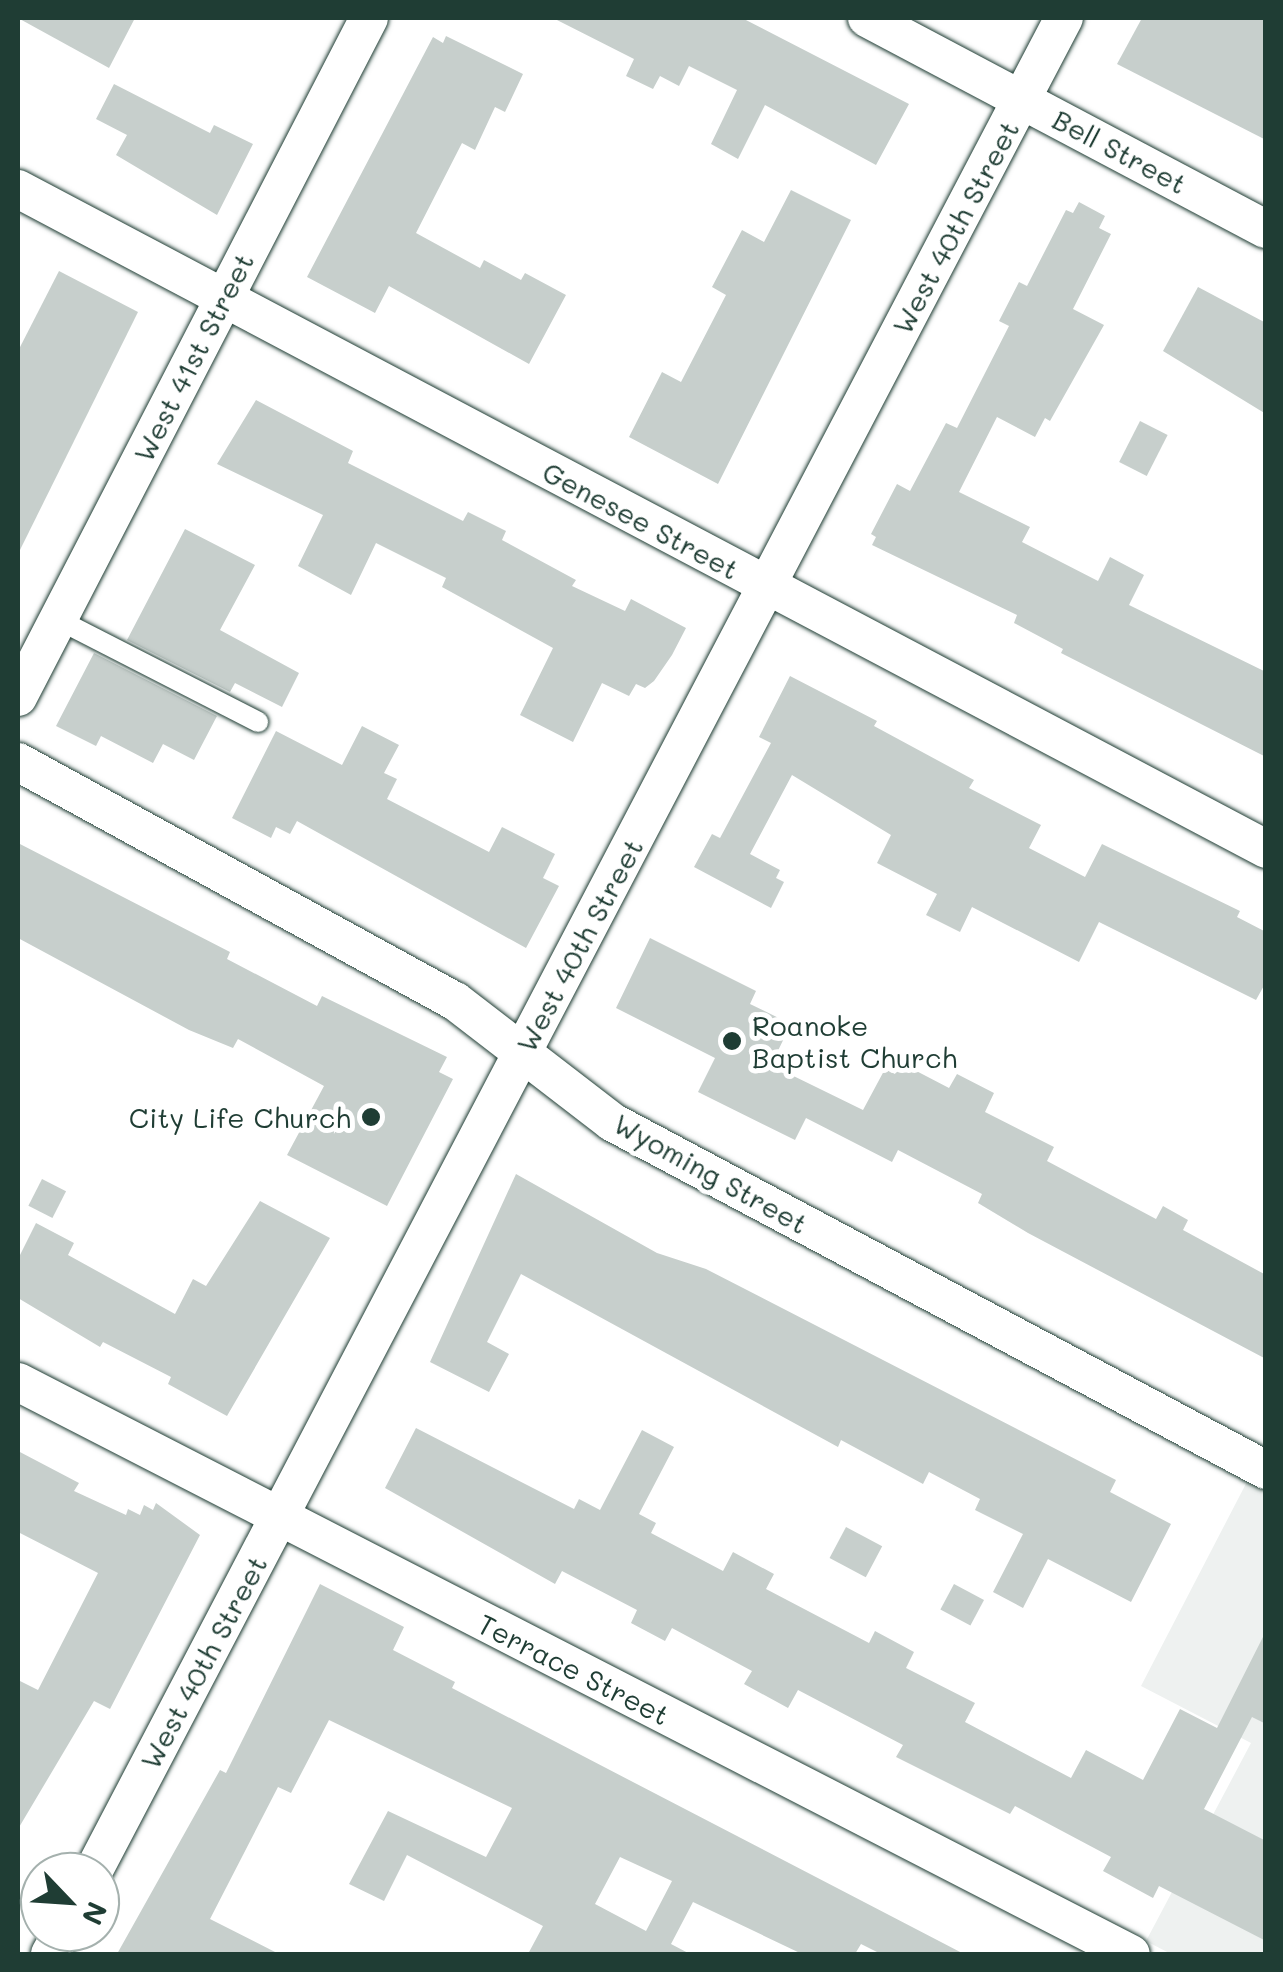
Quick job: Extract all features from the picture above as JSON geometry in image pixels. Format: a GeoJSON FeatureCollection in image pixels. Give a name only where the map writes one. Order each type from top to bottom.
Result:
{"type":"FeatureCollection","features":[{"type":"Feature","properties":{"kind":"street","name":"West 41st Street"},"geometry":{"type":"LineString","coordinates":[[18,696],[369,18]]}},
{"type":"Feature","properties":{"kind":"street","name":"Bell Street"},"geometry":{"type":"LineString","coordinates":[[868,18],[1266,229]]}},
{"type":"Feature","properties":{"kind":"street","name":"West 40th Street"},"geometry":{"type":"LineString","coordinates":[[104,1852],[1064,18]]}},
{"type":"Feature","properties":{"kind":"street","name":"Genesee Street"},"geometry":{"type":"LineString","coordinates":[[18,189],[1266,849]]}},
{"type":"Feature","properties":{"kind":"street","name":"Wyoming Street"},"geometry":{"type":"LineString","coordinates":[[18,762],[455,1001],[524,1050],[612,1122],[1266,1470]]}},
{"type":"Feature","properties":{"kind":"street","name":"Terrace Street"},"geometry":{"type":"LineString","coordinates":[[18,1382],[1131,1954]]}},
{"type":"Feature","properties":{"kind":"lane"},"geometry":{"type":"LineString","coordinates":[[57,619],[258,722]]}},
{"type":"Feature","properties":{"kind":"shaded area"},"geometry":{"type":"Polygon","coordinates":[[[1251,1474],[1265,1482],[1265,1954],[1171,1954],[1146,1941],[1251,1743],[1141,1686],[1251,1474]]]}},
{"type":"Feature","properties":{"kind":"building"},"geometry":{"type":"Polygon","coordinates":[[[18,18],[135,18],[109,68],[18,18]]]}},
{"type":"Feature","properties":{"kind":"building"},"geometry":{"type":"Polygon","coordinates":[[[553,18],[742,18],[909,104],[876,165],[765,105],[738,159],[711,144],[737,90],[689,66],[679,86],[660,76],[653,89],[626,76],[634,59],[553,18]]]}},
{"type":"Feature","properties":{"kind":"building"},"geometry":{"type":"Polygon","coordinates":[[[1142,18],[1266,18],[1266,140],[1117,64],[1142,18]]]}},
{"type":"Feature","properties":{"kind":"building"},"geometry":{"type":"Polygon","coordinates":[[[446,36],[523,74],[505,112],[495,107],[475,150],[462,143],[416,233],[480,268],[484,260],[521,280],[525,273],[566,295],[529,364],[389,286],[375,313],[307,277],[433,37],[443,43],[446,36]]]}},
{"type":"Feature","properties":{"kind":"building"},"geometry":{"type":"Polygon","coordinates":[[[114,84],[210,133],[214,125],[253,144],[217,215],[116,155],[127,135],[96,119],[114,84]]]}},
{"type":"Feature","properties":{"kind":"building"},"geometry":{"type":"Polygon","coordinates":[[[791,190],[851,220],[718,484],[629,437],[662,372],[681,382],[726,295],[712,287],[742,230],[764,242],[791,190]]]}},
{"type":"Feature","properties":{"kind":"building"},"geometry":{"type":"Polygon","coordinates":[[[1079,202],[1105,216],[1099,228],[1111,234],[1073,309],[1104,325],[1050,421],[1045,418],[1035,437],[997,417],[959,492],[1030,527],[1022,542],[1098,581],[1110,557],[1144,575],[1129,605],[1266,672],[1266,757],[1061,653],[1063,649],[1014,623],[1017,615],[872,545],[876,537],[871,534],[897,484],[910,491],[946,423],[957,428],[1009,326],[999,321],[1019,282],[1027,286],[1066,210],[1073,213],[1079,202]]]}},
{"type":"Feature","properties":{"kind":"building"},"geometry":{"type":"Polygon","coordinates":[[[59,271],[138,312],[18,554],[18,351],[59,271]]]}},
{"type":"Feature","properties":{"kind":"building"},"geometry":{"type":"Polygon","coordinates":[[[1198,287],[1266,323],[1266,414],[1163,351],[1198,287]]]}},
{"type":"Feature","properties":{"kind":"building"},"geometry":{"type":"Polygon","coordinates":[[[256,400],[353,451],[348,463],[463,521],[468,512],[506,531],[502,540],[576,580],[572,586],[625,611],[631,599],[686,628],[672,655],[654,681],[645,688],[636,684],[629,696],[602,683],[573,742],[520,715],[553,648],[442,587],[446,578],[376,543],[351,595],[298,566],[323,515],[217,464],[256,400]]]}},
{"type":"Feature","properties":{"kind":"building"},"geometry":{"type":"Polygon","coordinates":[[[1140,421],[1168,435],[1147,476],[1119,462],[1140,421]]]}},
{"type":"Feature","properties":{"kind":"building"},"geometry":{"type":"Polygon","coordinates":[[[185,529],[255,565],[220,630],[299,673],[282,707],[235,683],[230,692],[127,640],[185,529]]]}},
{"type":"Feature","properties":{"kind":"building"},"geometry":{"type":"Polygon","coordinates":[[[94,653],[217,716],[194,760],[163,744],[153,763],[101,736],[96,746],[56,726],[94,653]]]}},
{"type":"Feature","properties":{"kind":"building"},"geometry":{"type":"Polygon","coordinates":[[[790,676],[877,721],[874,726],[974,780],[969,788],[1041,825],[1029,848],[1085,877],[1102,844],[1240,911],[1237,917],[1266,932],[1266,982],[1256,1000],[1099,922],[1079,962],[972,907],[960,932],[926,915],[937,894],[877,863],[891,835],[792,775],[750,854],[780,870],[776,878],[784,882],[771,908],[694,867],[712,834],[720,838],[771,743],[759,737],[790,676]]]}},
{"type":"Feature","properties":{"kind":"building"},"geometry":{"type":"Polygon","coordinates":[[[362,726],[399,745],[384,773],[397,779],[387,799],[489,852],[502,827],[555,854],[543,878],[559,886],[526,948],[297,821],[290,834],[276,827],[271,838],[232,818],[276,731],[342,765],[362,726]]]}},
{"type":"Feature","properties":{"kind":"building"},"geometry":{"type":"Polygon","coordinates":[[[18,843],[230,952],[227,959],[317,1006],[322,996],[447,1057],[439,1072],[453,1079],[387,1206],[287,1155],[324,1086],[238,1039],[233,1048],[189,1030],[18,938],[18,843]]]}},
{"type":"Feature","properties":{"kind":"building"},"geometry":{"type":"Polygon","coordinates":[[[650,938],[756,991],[750,1004],[791,1024],[771,1065],[863,1110],[885,1069],[895,1074],[901,1063],[949,1088],[957,1074],[994,1093],[985,1112],[1054,1147],[1047,1161],[1156,1219],[1163,1206],[1188,1220],[1183,1230],[1266,1275],[1266,1359],[1028,1233],[978,1203],[982,1194],[898,1150],[892,1162],[806,1118],[795,1140],[698,1092],[715,1058],[616,1008],[650,938]]]}},
{"type":"Feature","properties":{"kind":"building"},"geometry":{"type":"Polygon","coordinates":[[[516,1174],[657,1253],[706,1269],[1116,1480],[1110,1492],[1171,1524],[1131,1602],[1048,1559],[1023,1608],[993,1592],[1023,1534],[975,1510],[980,1499],[929,1472],[923,1484],[841,1440],[838,1447],[521,1274],[487,1342],[509,1354],[489,1392],[430,1362],[516,1174]]]}},
{"type":"Feature","properties":{"kind":"building"},"geometry":{"type":"Polygon","coordinates":[[[42,1179],[66,1191],[52,1218],[28,1206],[42,1179]]]}},
{"type":"Feature","properties":{"kind":"building"},"geometry":{"type":"Polygon","coordinates":[[[260,1201],[330,1238],[227,1416],[168,1384],[171,1377],[103,1342],[100,1347],[18,1298],[18,1259],[36,1223],[74,1243],[68,1255],[175,1314],[193,1279],[206,1286],[260,1201]]]}},
{"type":"Feature","properties":{"kind":"building"},"geometry":{"type":"Polygon","coordinates":[[[416,1428],[574,1509],[579,1499],[600,1510],[642,1430],[674,1447],[639,1514],[656,1523],[651,1533],[723,1571],[733,1552],[774,1574],[766,1589],[869,1643],[875,1631],[914,1652],[906,1668],[975,1703],[965,1722],[1071,1778],[1086,1750],[1143,1780],[1180,1709],[1217,1728],[1266,1631],[1266,1724],[1252,1717],[1204,1809],[1266,1841],[1266,1941],[1159,1886],[1153,1898],[1103,1871],[1111,1857],[1015,1806],[1010,1814],[896,1757],[903,1745],[798,1690],[788,1708],[744,1684],[752,1671],[672,1628],[665,1641],[631,1623],[637,1610],[562,1571],[555,1584],[385,1488],[416,1428]]]}},
{"type":"Feature","properties":{"kind":"building"},"geometry":{"type":"Polygon","coordinates":[[[18,1451],[79,1483],[74,1491],[126,1515],[128,1509],[140,1515],[144,1505],[153,1510],[156,1503],[200,1535],[110,1709],[94,1701],[18,1829],[18,1680],[38,1690],[98,1573],[18,1532],[18,1451]]]}},
{"type":"Feature","properties":{"kind":"building"},"geometry":{"type":"Polygon","coordinates":[[[846,1527],[882,1546],[866,1577],[830,1558],[846,1527]]]}},
{"type":"Feature","properties":{"kind":"building"},"geometry":{"type":"Polygon","coordinates":[[[320,1584],[404,1627],[393,1650],[455,1682],[452,1688],[964,1954],[881,1954],[861,1944],[855,1954],[802,1954],[693,1902],[671,1944],[690,1954],[528,1954],[543,1926],[407,1855],[384,1901],[349,1884],[388,1811],[486,1857],[512,1808],[329,1720],[291,1793],[278,1787],[210,1919],[279,1954],[117,1954],[220,1770],[226,1773],[320,1584]],[[620,1857],[595,1904],[646,1931],[672,1881],[620,1857]]]}},
{"type":"Feature","properties":{"kind":"building"},"geometry":{"type":"Polygon","coordinates":[[[954,1584],[984,1600],[970,1626],[940,1610],[954,1584]]]}},
{"type":"Feature","properties":{"kind":"place","name":"Roanoke Baptist Church"},"geometry":{"type":"Point","coordinates":[732,1041]}},
{"type":"Feature","properties":{"kind":"place","name":"City Life Church"},"geometry":{"type":"Point","coordinates":[371,1117]}}]}
